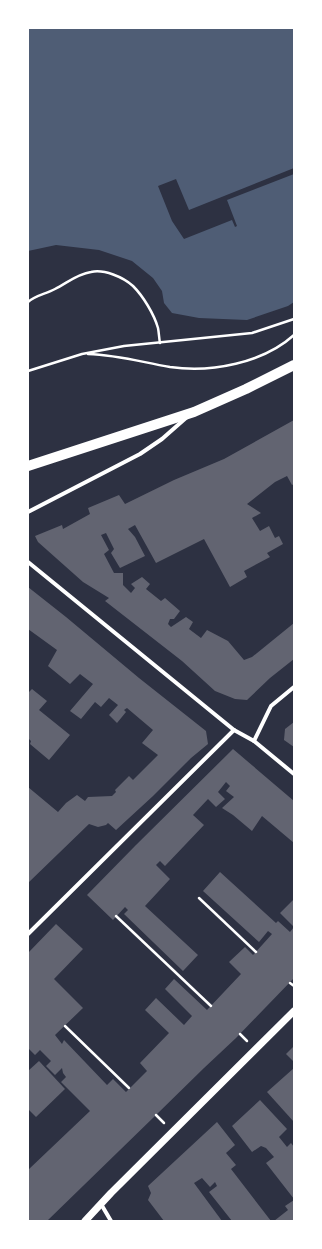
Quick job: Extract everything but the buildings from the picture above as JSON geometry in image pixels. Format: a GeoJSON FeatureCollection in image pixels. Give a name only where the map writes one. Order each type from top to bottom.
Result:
{"type":"FeatureCollection","features":[{"type":"Feature","properties":{"kind":"main road"},"geometry":{"type":"LineString","coordinates":[[28,466],[194,412],[294,366]]}},
{"type":"Feature","properties":{"kind":"street"},"geometry":{"type":"LineString","coordinates":[[28,512],[140,454],[162,439],[194,412]]}},
{"type":"Feature","properties":{"kind":"street"},"geometry":{"type":"LineString","coordinates":[[28,562],[234,730],[254,741],[294,774]]}},
{"type":"Feature","properties":{"kind":"street"},"geometry":{"type":"LineString","coordinates":[[254,741],[271,706],[294,687]]}},
{"type":"Feature","properties":{"kind":"street"},"geometry":{"type":"LineString","coordinates":[[28,934],[234,730]]}},
{"type":"Feature","properties":{"kind":"street"},"geometry":{"type":"LineString","coordinates":[[84,1221],[116,1187],[294,1011]]}},
{"type":"Feature","properties":{"kind":"street"},"geometry":{"type":"LineString","coordinates":[[101,1204],[111,1221]]}},
{"type":"Feature","properties":{"kind":"path"},"geometry":{"type":"LineString","coordinates":[[28,302],[33,297],[47,293],[80,274],[93,271],[107,272],[121,278],[132,286],[152,313],[158,328],[160,343]]}},
{"type":"Feature","properties":{"kind":"path"},"geometry":{"type":"LineString","coordinates":[[28,371],[82,354],[124,346],[252,333],[294,319]]}},
{"type":"Feature","properties":{"kind":"path"},"geometry":{"type":"LineString","coordinates":[[82,354],[115,356],[180,368],[232,365],[247,361],[274,350],[294,335]]}},
{"type":"Feature","properties":{"kind":"path"},"geometry":{"type":"LineString","coordinates":[[199,898],[256,952]]}},
{"type":"Feature","properties":{"kind":"path"},"geometry":{"type":"LineString","coordinates":[[116,916],[211,1006]]}},
{"type":"Feature","properties":{"kind":"path"},"geometry":{"type":"LineString","coordinates":[[290,983],[294,986]]}},
{"type":"Feature","properties":{"kind":"path"},"geometry":{"type":"LineString","coordinates":[[65,1026],[129,1088]]}},
{"type":"Feature","properties":{"kind":"water"},"geometry":{"type":"Polygon","coordinates":[[[28,28],[294,28],[294,302],[288,306],[247,320],[199,318],[172,313],[164,303],[162,291],[153,278],[132,261],[99,250],[56,245],[28,251],[28,28]]]}},
{"type":"Feature","properties":{"kind":"pier"},"geometry":{"type":"Polygon","coordinates":[[[294,168],[294,174],[227,200],[237,226],[235,227],[232,220],[184,239],[172,221],[158,186],[176,179],[189,210],[294,168]]]}}]}
